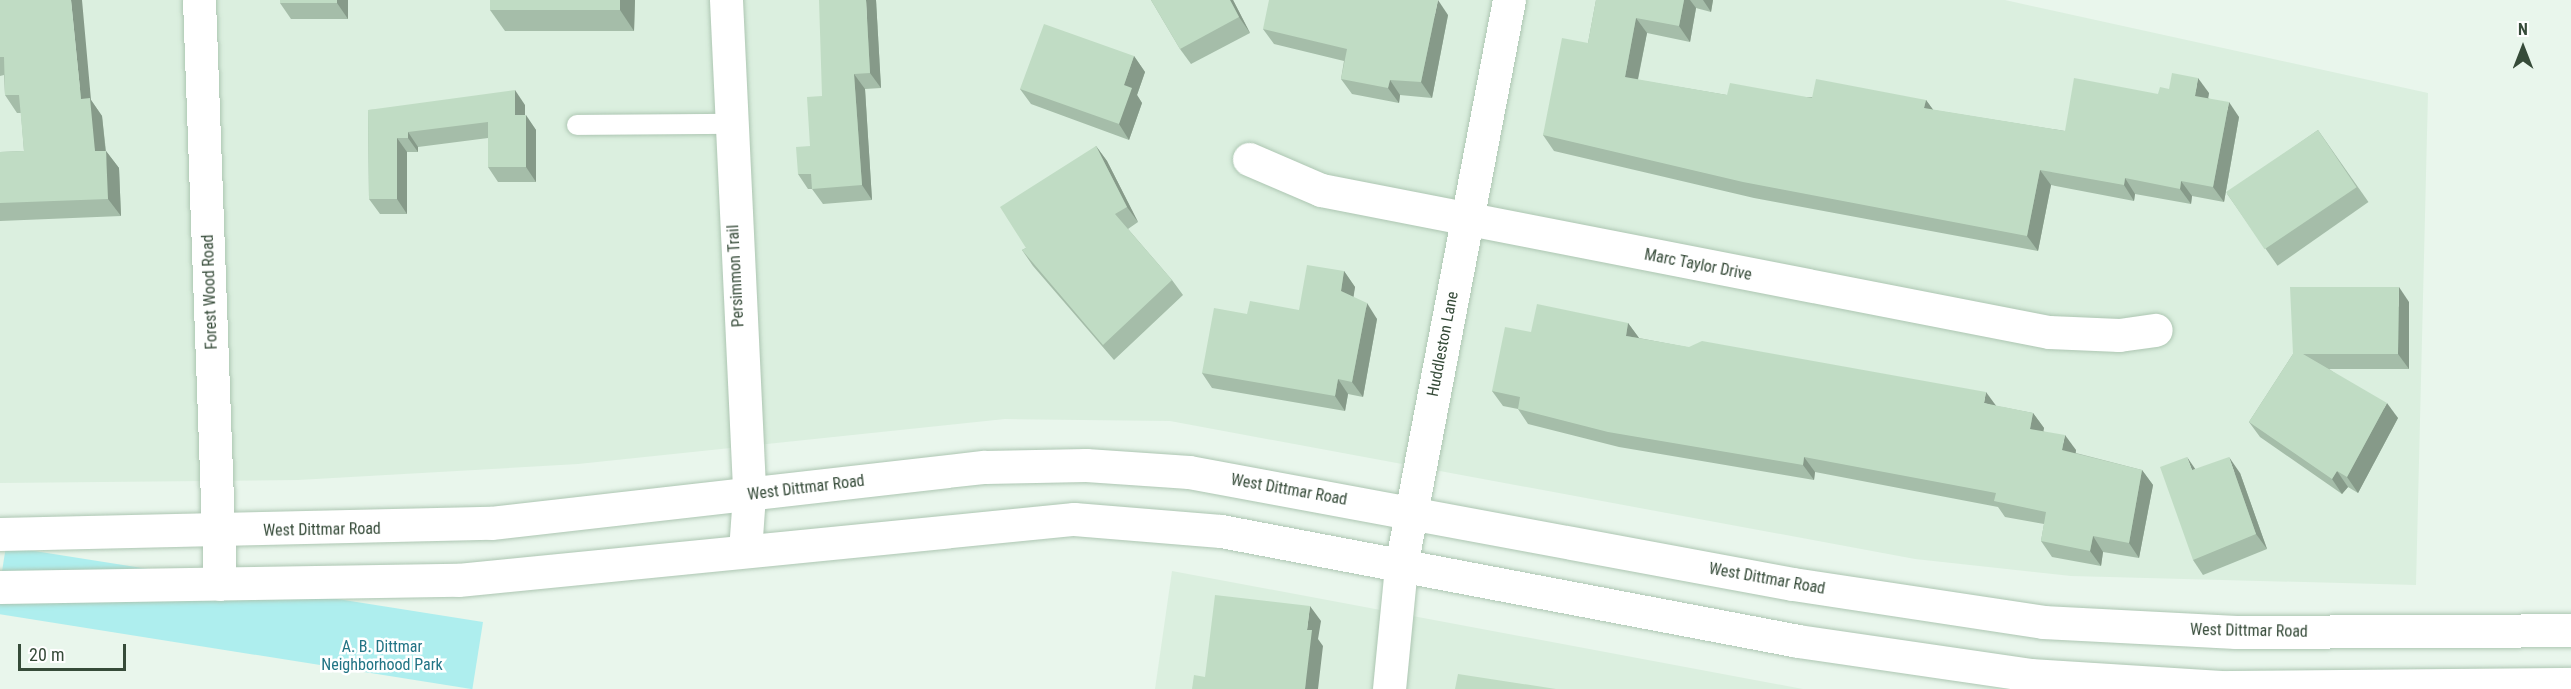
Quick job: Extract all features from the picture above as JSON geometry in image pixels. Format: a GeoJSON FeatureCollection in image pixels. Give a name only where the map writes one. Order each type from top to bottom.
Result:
{"type":"FeatureCollection","features":[{"type":"Feature","properties":{"kind":"street","name":"Forest Wood Road"},"geometry":{"type":"LineString","coordinates":[[199,0],[220,584]]}},
{"type":"Feature","properties":{"kind":"street","name":"Persimmon Trail"},"geometry":{"type":"LineString","coordinates":[[726,0],[729,123],[749,495],[745,551]]}},
{"type":"Feature","properties":{"kind":"street","name":"Huddleston Lane"},"geometry":{"type":"LineString","coordinates":[[1389,689],[1401,566],[1509,0]]}},
{"type":"Feature","properties":{"kind":"street","name":"Marc Taylor Drive"},"geometry":{"type":"LineString","coordinates":[[1249,159],[1321,190],[1467,221],[2049,332],[2119,336],[2156,330]]}},
{"type":"Feature","properties":{"kind":"street","name":"West Dittmar Road"},"geometry":{"type":"LineString","coordinates":[[0,534],[219,531],[490,523],[985,467],[1086,465],[1190,472],[1793,584],[2043,621],[2236,632],[2571,630]]}},
{"type":"Feature","properties":{"kind":"street"},"geometry":{"type":"LineString","coordinates":[[0,587],[458,580],[1074,519],[1221,531],[1798,641],[2030,675],[2221,687],[2571,684]]}},
{"type":"Feature","properties":{"kind":"lane"},"geometry":{"type":"LineString","coordinates":[[577,125],[729,123]]}},
{"type":"Feature","properties":{"kind":"shaded area"},"geometry":{"type":"Polygon","coordinates":[[[0,0],[2005,0],[2428,93],[2416,585],[2071,576],[1915,559],[1170,421],[1005,419],[578,464],[298,480],[0,483],[0,0]]]}},
{"type":"Feature","properties":{"kind":"shaded area"},"geometry":{"type":"Polygon","coordinates":[[[1172,571],[1803,689],[1155,689],[1172,571]]]}},
{"type":"Feature","properties":{"kind":"green space","name":"A. B. Dittmar Neighborhood Park"},"geometry":{"type":"Polygon","coordinates":[[[6,546],[483,622],[471,689],[0,614],[0,584],[6,546]]]}},
{"type":"Feature","properties":{"kind":"building"},"geometry":{"type":"Polygon","coordinates":[[[0,0],[71,0],[81,99],[90,98],[95,151],[106,151],[108,199],[0,203],[0,152],[24,151],[19,95],[5,95],[4,57],[0,57],[0,0]]]}},
{"type":"Feature","properties":{"kind":"building"},"geometry":{"type":"Polygon","coordinates":[[[280,0],[337,0],[337,3],[280,3],[280,0]]]}},
{"type":"Feature","properties":{"kind":"building"},"geometry":{"type":"Polygon","coordinates":[[[490,0],[620,0],[620,10],[490,10],[490,0]]]}},
{"type":"Feature","properties":{"kind":"building"},"geometry":{"type":"Polygon","coordinates":[[[819,0],[866,0],[870,73],[854,74],[862,185],[812,189],[811,174],[798,174],[796,147],[810,146],[807,97],[822,96],[819,0]]]}},
{"type":"Feature","properties":{"kind":"building"},"geometry":{"type":"Polygon","coordinates":[[[1151,0],[1230,0],[1239,17],[1180,49],[1151,0]]]}},
{"type":"Feature","properties":{"kind":"building"},"geometry":{"type":"Polygon","coordinates":[[[1269,0],[1438,0],[1421,82],[1390,80],[1388,88],[1341,79],[1347,49],[1263,29],[1269,0]]]}},
{"type":"Feature","properties":{"kind":"building"},"geometry":{"type":"Polygon","coordinates":[[[1596,0],[1684,0],[1679,26],[1636,18],[1625,77],[1727,95],[1730,83],[1812,98],[1816,79],[1926,100],[1924,108],[2065,131],[2074,78],[2158,94],[2160,87],[2169,89],[2172,73],[2198,78],[2195,96],[2229,102],[2213,187],[2181,181],[2180,189],[2125,178],[2124,185],[2040,170],[2027,236],[1743,182],[1543,135],[1562,38],[1588,43],[1596,0]]]}},
{"type":"Feature","properties":{"kind":"building"},"geometry":{"type":"Polygon","coordinates":[[[1044,24],[1134,56],[1124,85],[1132,88],[1119,124],[1020,89],[1044,24]]]}},
{"type":"Feature","properties":{"kind":"building"},"geometry":{"type":"Polygon","coordinates":[[[515,90],[515,115],[526,115],[526,167],[488,167],[488,122],[408,132],[408,138],[397,138],[397,199],[369,199],[368,110],[515,90]]]}},
{"type":"Feature","properties":{"kind":"building"},"geometry":{"type":"Polygon","coordinates":[[[2318,130],[2357,187],[2265,249],[2226,192],[2318,130]]]}},
{"type":"Feature","properties":{"kind":"building"},"geometry":{"type":"Polygon","coordinates":[[[1096,146],[1127,207],[1115,214],[1172,280],[1103,345],[1022,250],[1026,248],[1000,207],[1096,146]]]}},
{"type":"Feature","properties":{"kind":"building"},"geometry":{"type":"Polygon","coordinates":[[[1307,265],[1344,271],[1341,291],[1367,303],[1352,382],[1338,379],[1335,396],[1202,373],[1214,308],[1247,314],[1250,301],[1299,310],[1307,265]]]}},
{"type":"Feature","properties":{"kind":"building"},"geometry":{"type":"Polygon","coordinates":[[[2290,287],[2399,287],[2398,354],[2303,354],[2387,403],[2347,477],[2337,471],[2332,479],[2249,422],[2293,354],[2290,287]]]}},
{"type":"Feature","properties":{"kind":"building"},"geometry":{"type":"Polygon","coordinates":[[[1537,304],[1628,323],[1626,336],[1689,347],[1702,341],[1986,392],[1984,403],[2033,413],[2030,429],[2065,435],[2062,450],[2142,470],[2129,543],[2093,536],[2090,551],[2041,541],[2046,512],[1994,501],[1996,493],[1804,457],[1803,465],[1608,432],[1518,409],[1520,397],[1492,391],[1505,327],[1531,332],[1537,304]]]}},
{"type":"Feature","properties":{"kind":"building"},"geometry":{"type":"Polygon","coordinates":[[[2187,457],[2192,470],[2229,457],[2256,534],[2193,560],[2160,467],[2187,457]]]}},
{"type":"Feature","properties":{"kind":"building"},"geometry":{"type":"Polygon","coordinates":[[[1215,595],[1310,606],[1307,630],[1312,630],[1305,689],[1192,689],[1194,675],[1205,677],[1215,595]]]}},
{"type":"Feature","properties":{"kind":"building"},"geometry":{"type":"Polygon","coordinates":[[[1458,674],[1556,689],[1455,689],[1458,674]]]}}]}
